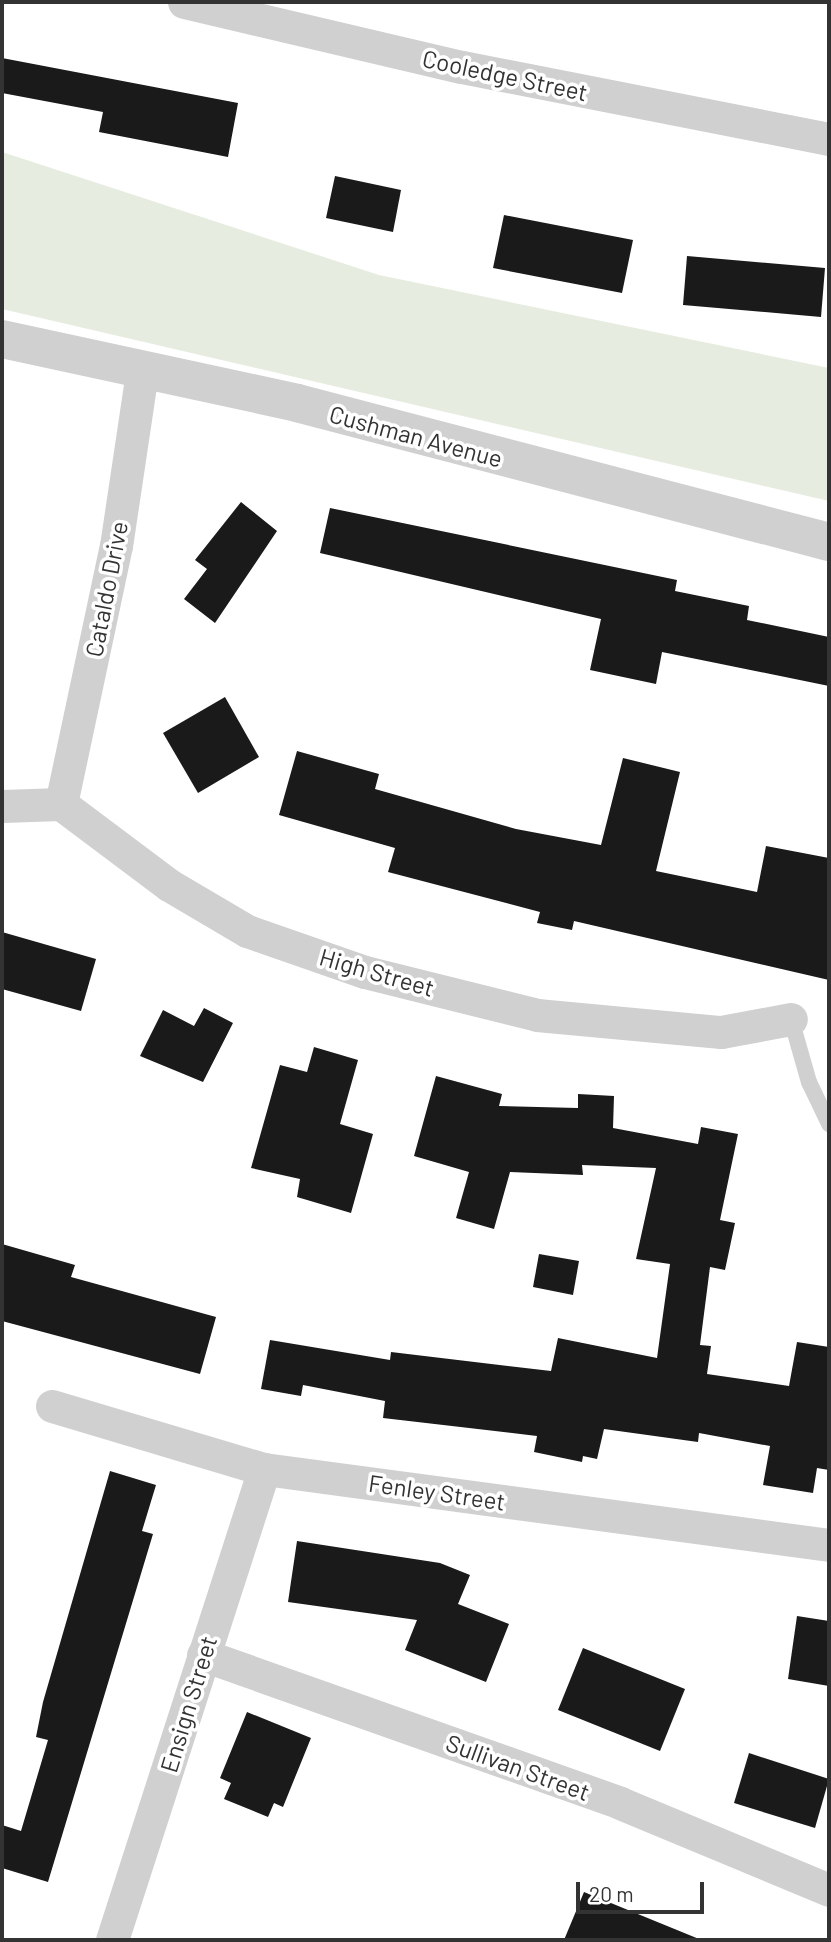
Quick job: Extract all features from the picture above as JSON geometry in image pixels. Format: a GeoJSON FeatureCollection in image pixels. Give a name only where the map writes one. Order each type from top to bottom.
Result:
{"type":"FeatureCollection","features":[{"type":"Feature","properties":{"kind":"street","name":"Cooledge Street"},"geometry":{"type":"LineString","coordinates":[[184,2],[462,67],[829,139]]}},
{"type":"Feature","properties":{"kind":"street","name":"Cushman Avenue"},"geometry":{"type":"LineString","coordinates":[[2,339],[297,403],[829,542]]}},
{"type":"Feature","properties":{"kind":"street","name":"Cataldo Drive"},"geometry":{"type":"LineString","coordinates":[[61,804],[116,546],[142,371]]}},
{"type":"Feature","properties":{"kind":"street"},"geometry":{"type":"LineString","coordinates":[[2,806],[61,804]]}},
{"type":"Feature","properties":{"kind":"street","name":"High Street"},"geometry":{"type":"LineString","coordinates":[[61,804],[169,885],[247,931],[365,972],[537,1014],[721,1032],[792,1019]]}},
{"type":"Feature","properties":{"kind":"street","name":"Fenley Street"},"geometry":{"type":"LineString","coordinates":[[52,1406],[264,1469],[829,1545]]}},
{"type":"Feature","properties":{"kind":"street","name":"Ensign Street"},"geometry":{"type":"LineString","coordinates":[[112,1940],[264,1469]]}},
{"type":"Feature","properties":{"kind":"street","name":"Sullivan Street"},"geometry":{"type":"LineString","coordinates":[[203,1655],[620,1803],[829,1891]]}},
{"type":"Feature","properties":{"kind":"lane"},"geometry":{"type":"LineString","coordinates":[[792,1019],[809,1083],[829,1124]]}},
{"type":"Feature","properties":{"kind":"shaded area"},"geometry":{"type":"Polygon","coordinates":[[[2,152],[379,275],[829,368],[829,501],[2,309],[2,152]]]}},
{"type":"Feature","properties":{"kind":"building"},"geometry":{"type":"Polygon","coordinates":[[[2,58],[238,103],[228,157],[99,132],[103,112],[2,93],[2,58]]]}},
{"type":"Feature","properties":{"kind":"building"},"geometry":{"type":"Polygon","coordinates":[[[335,176],[401,190],[393,232],[326,218],[335,176]]]}},
{"type":"Feature","properties":{"kind":"building"},"geometry":{"type":"Polygon","coordinates":[[[504,215],[633,240],[622,293],[493,268],[504,215]]]}},
{"type":"Feature","properties":{"kind":"building"},"geometry":{"type":"Polygon","coordinates":[[[687,256],[825,268],[821,317],[683,305],[687,256]]]}},
{"type":"Feature","properties":{"kind":"building"},"geometry":{"type":"Polygon","coordinates":[[[241,502],[277,531],[215,623],[184,599],[207,569],[195,560],[241,502]]]}},
{"type":"Feature","properties":{"kind":"building"},"geometry":{"type":"Polygon","coordinates":[[[330,508],[677,580],[675,591],[749,606],[747,620],[829,637],[829,686],[662,652],[656,684],[590,670],[601,619],[320,553],[330,508]]]}},
{"type":"Feature","properties":{"kind":"building"},"geometry":{"type":"Polygon","coordinates":[[[225,697],[259,757],[198,793],[163,733],[225,697]]]}},
{"type":"Feature","properties":{"kind":"building"},"geometry":{"type":"Polygon","coordinates":[[[297,751],[379,774],[375,789],[516,829],[601,845],[623,758],[680,772],[656,871],[757,892],[766,846],[829,858],[829,980],[574,921],[572,930],[537,923],[540,912],[388,872],[395,848],[279,815],[297,751]]]}},
{"type":"Feature","properties":{"kind":"building"},"geometry":{"type":"Polygon","coordinates":[[[2,932],[96,959],[81,1011],[2,989],[2,932]]]}},
{"type":"Feature","properties":{"kind":"building"},"geometry":{"type":"Polygon","coordinates":[[[204,1008],[233,1023],[203,1082],[140,1056],[163,1010],[194,1026],[204,1008]]]}},
{"type":"Feature","properties":{"kind":"building"},"geometry":{"type":"Polygon","coordinates":[[[314,1047],[358,1060],[340,1124],[373,1134],[351,1213],[297,1197],[300,1179],[251,1168],[280,1065],[307,1072],[314,1047]]]}},
{"type":"Feature","properties":{"kind":"building"},"geometry":{"type":"Polygon","coordinates":[[[436,1076],[502,1094],[499,1106],[578,1108],[578,1094],[614,1096],[613,1128],[698,1144],[701,1127],[738,1134],[720,1220],[735,1223],[725,1270],[710,1267],[700,1345],[711,1346],[707,1374],[789,1386],[797,1342],[829,1347],[829,1470],[817,1468],[813,1493],[763,1485],[770,1446],[699,1433],[698,1442],[604,1429],[597,1459],[583,1456],[582,1462],[534,1452],[537,1436],[383,1418],[385,1401],[303,1385],[301,1396],[261,1389],[270,1340],[390,1360],[391,1352],[551,1371],[558,1338],[657,1358],[670,1264],[636,1259],[656,1168],[582,1165],[583,1175],[510,1172],[494,1229],[456,1218],[469,1172],[414,1156],[436,1076]]]}},
{"type":"Feature","properties":{"kind":"building"},"geometry":{"type":"Polygon","coordinates":[[[2,1244],[75,1265],[71,1277],[216,1317],[200,1374],[2,1321],[2,1244]]]}},
{"type":"Feature","properties":{"kind":"building"},"geometry":{"type":"Polygon","coordinates":[[[539,1254],[579,1261],[573,1295],[533,1287],[539,1254]]]}},
{"type":"Feature","properties":{"kind":"building"},"geometry":{"type":"Polygon","coordinates":[[[110,1471],[156,1485],[142,1531],[153,1534],[48,1882],[2,1868],[2,1825],[21,1831],[48,1740],[36,1737],[43,1702],[110,1471]]]}},
{"type":"Feature","properties":{"kind":"building"},"geometry":{"type":"Polygon","coordinates":[[[297,1541],[440,1563],[470,1575],[458,1604],[509,1624],[486,1682],[405,1650],[417,1620],[288,1602],[297,1541]]]}},
{"type":"Feature","properties":{"kind":"building"},"geometry":{"type":"Polygon","coordinates":[[[797,1616],[829,1621],[829,1686],[788,1679],[797,1616]]]}},
{"type":"Feature","properties":{"kind":"building"},"geometry":{"type":"Polygon","coordinates":[[[583,1648],[685,1689],[660,1751],[558,1710],[583,1648]]]}},
{"type":"Feature","properties":{"kind":"building"},"geometry":{"type":"Polygon","coordinates":[[[247,1712],[311,1738],[283,1807],[274,1803],[268,1817],[224,1799],[231,1783],[220,1778],[247,1712]]]}},
{"type":"Feature","properties":{"kind":"building"},"geometry":{"type":"Polygon","coordinates":[[[749,1753],[829,1779],[815,1828],[734,1803],[749,1753]]]}},
{"type":"Feature","properties":{"kind":"building"},"geometry":{"type":"Polygon","coordinates":[[[584,1892],[699,1939],[699,1940],[564,1940],[584,1892]]]}}]}
